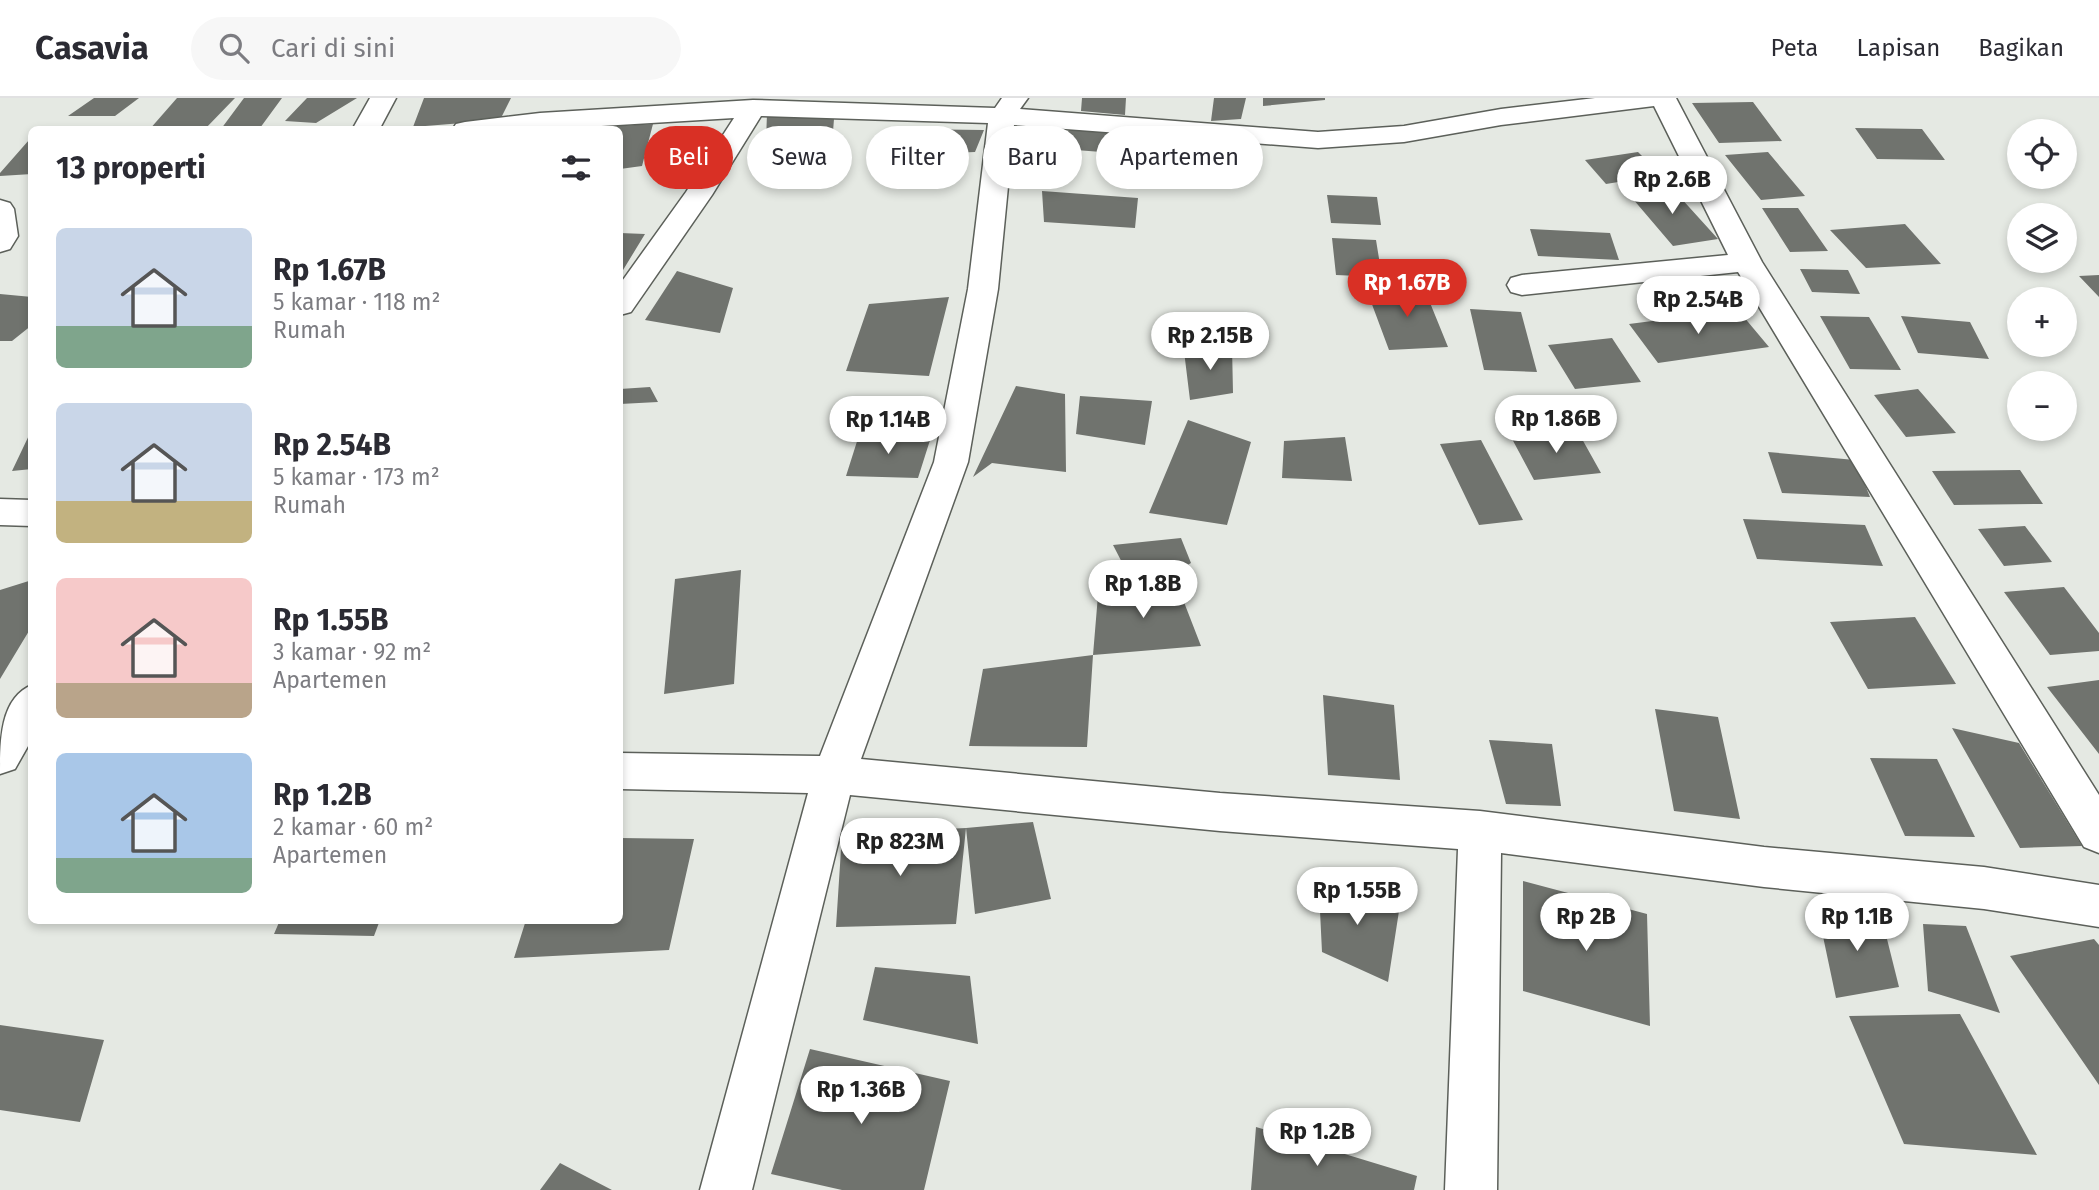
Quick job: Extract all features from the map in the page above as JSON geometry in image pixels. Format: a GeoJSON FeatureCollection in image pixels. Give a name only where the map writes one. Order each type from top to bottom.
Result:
{"type":"FeatureCollection","features":[{"type":"Feature","properties":{"kind":"street"},"geometry":{"type":"LineString","coordinates":[[367,126],[383,98]]}},
{"type":"Feature","properties":{"kind":"street"},"geometry":{"type":"LineString","coordinates":[[498,126],[753,108],[1009,107],[1318,140],[1404,134],[1502,117],[1662,98],[1747,262],[2099,833]]}},
{"type":"Feature","properties":{"kind":"street"},"geometry":{"type":"LineString","coordinates":[[726,1190],[834,775],[951,462],[983,289],[1009,107]]}},
{"type":"Feature","properties":{"kind":"street"},"geometry":{"type":"LineString","coordinates":[[623,301],[698,195],[753,108]]}},
{"type":"Feature","properties":{"kind":"street"},"geometry":{"type":"LineString","coordinates":[[0,209],[4,236],[0,243]]}},
{"type":"Feature","properties":{"kind":"street"},"geometry":{"type":"LineString","coordinates":[[1522,285],[1747,262]]}},
{"type":"Feature","properties":{"kind":"street"},"geometry":{"type":"LineString","coordinates":[[0,512],[28,513]]}},
{"type":"Feature","properties":{"kind":"street"},"geometry":{"type":"LineString","coordinates":[[28,709],[0,758],[28,762]]}},
{"type":"Feature","properties":{"kind":"street"},"geometry":{"type":"LineString","coordinates":[[623,771],[834,775],[1220,811],[1480,831],[1764,867],[1984,888],[2099,906]]}},
{"type":"Feature","properties":{"kind":"street"},"geometry":{"type":"LineString","coordinates":[[1471,1190],[1480,831]]}},
{"type":"Feature","properties":{"kind":"building"},"geometry":{"type":"Polygon","coordinates":[[[94,98],[139,98],[115,116],[68,116],[94,98]]]}},
{"type":"Feature","properties":{"kind":"building"},"geometry":{"type":"Polygon","coordinates":[[[177,98],[235,98],[208,126],[152,126],[177,98]]]}},
{"type":"Feature","properties":{"kind":"building"},"geometry":{"type":"Polygon","coordinates":[[[244,98],[282,98],[261,126],[223,126],[244,98]]]}},
{"type":"Feature","properties":{"kind":"building"},"geometry":{"type":"Polygon","coordinates":[[[307,98],[357,98],[316,123],[285,121],[307,98]]]}},
{"type":"Feature","properties":{"kind":"building"},"geometry":{"type":"Polygon","coordinates":[[[424,98],[511,98],[500,120],[413,126],[424,98]]]}},
{"type":"Feature","properties":{"kind":"building"},"geometry":{"type":"Polygon","coordinates":[[[1082,98],[1126,98],[1125,115],[1081,111],[1082,98]]]}},
{"type":"Feature","properties":{"kind":"building"},"geometry":{"type":"Polygon","coordinates":[[[1214,98],[1246,98],[1241,119],[1211,121],[1214,98]]]}},
{"type":"Feature","properties":{"kind":"building"},"geometry":{"type":"Polygon","coordinates":[[[1263,98],[1325,98],[1325,100],[1263,106],[1263,98]]]}},
{"type":"Feature","properties":{"kind":"building"},"geometry":{"type":"Polygon","coordinates":[[[1753,102],[1782,141],[1719,143],[1692,103],[1753,102]]]}},
{"type":"Feature","properties":{"kind":"building"},"geometry":{"type":"Polygon","coordinates":[[[767,113],[834,119],[833,126],[767,126],[767,113]]]}},
{"type":"Feature","properties":{"kind":"building"},"geometry":{"type":"Polygon","coordinates":[[[1071,122],[1128,126],[1096,126],[1096,152],[1082,150],[1082,126],[1070,126],[1071,122]]]}},
{"type":"Feature","properties":{"kind":"building"},"geometry":{"type":"Polygon","coordinates":[[[653,124],[644,126],[642,166],[623,169],[623,126],[617,126],[653,124]]]}},
{"type":"Feature","properties":{"kind":"building"},"geometry":{"type":"Polygon","coordinates":[[[1855,128],[1922,129],[1945,160],[1877,159],[1855,128]]]}},
{"type":"Feature","properties":{"kind":"building"},"geometry":{"type":"Polygon","coordinates":[[[969,130],[983,130],[983,132],[975,152],[969,152],[969,130]]]}},
{"type":"Feature","properties":{"kind":"building"},"geometry":{"type":"Polygon","coordinates":[[[28,141],[28,174],[0,176],[28,141]]]}},
{"type":"Feature","properties":{"kind":"building"},"geometry":{"type":"Polygon","coordinates":[[[1638,152],[1661,175],[1606,184],[1585,160],[1638,152]]]}},
{"type":"Feature","properties":{"kind":"building"},"geometry":{"type":"Polygon","coordinates":[[[1768,152],[1805,196],[1761,200],[1725,155],[1768,152]]]}},
{"type":"Feature","properties":{"kind":"building"},"geometry":{"type":"Polygon","coordinates":[[[1670,186],[1718,239],[1673,246],[1627,192],[1670,186]]]}},
{"type":"Feature","properties":{"kind":"building"},"geometry":{"type":"Polygon","coordinates":[[[1042,191],[1138,198],[1135,228],[1044,222],[1042,191]]]}},
{"type":"Feature","properties":{"kind":"building"},"geometry":{"type":"Polygon","coordinates":[[[1327,195],[1377,197],[1381,225],[1331,223],[1327,195]]]}},
{"type":"Feature","properties":{"kind":"building"},"geometry":{"type":"Polygon","coordinates":[[[1762,208],[1798,208],[1828,251],[1790,252],[1762,208]]]}},
{"type":"Feature","properties":{"kind":"building"},"geometry":{"type":"Polygon","coordinates":[[[1905,224],[1941,264],[1866,268],[1830,230],[1905,224]]]}},
{"type":"Feature","properties":{"kind":"building"},"geometry":{"type":"Polygon","coordinates":[[[1530,229],[1610,233],[1619,260],[1538,256],[1530,229]]]}},
{"type":"Feature","properties":{"kind":"building"},"geometry":{"type":"Polygon","coordinates":[[[623,233],[645,234],[623,270],[623,233]]]}},
{"type":"Feature","properties":{"kind":"building"},"geometry":{"type":"Polygon","coordinates":[[[1332,238],[1376,240],[1382,277],[1336,275],[1332,238]]]}},
{"type":"Feature","properties":{"kind":"building"},"geometry":{"type":"Polygon","coordinates":[[[1800,269],[1848,270],[1860,294],[1812,292],[1800,269]]]}},
{"type":"Feature","properties":{"kind":"building"},"geometry":{"type":"Polygon","coordinates":[[[677,271],[733,288],[720,333],[645,320],[677,271]]]}},
{"type":"Feature","properties":{"kind":"building"},"geometry":{"type":"Polygon","coordinates":[[[2099,275],[2099,297],[2079,276],[2099,275]]]}},
{"type":"Feature","properties":{"kind":"building"},"geometry":{"type":"Polygon","coordinates":[[[1424,288],[1448,347],[1389,350],[1367,291],[1424,288]]]}},
{"type":"Feature","properties":{"kind":"building"},"geometry":{"type":"Polygon","coordinates":[[[0,294],[28,297],[28,328],[12,341],[0,341],[0,294]]]}},
{"type":"Feature","properties":{"kind":"building"},"geometry":{"type":"Polygon","coordinates":[[[949,297],[929,376],[846,371],[869,304],[949,297]]]}},
{"type":"Feature","properties":{"kind":"building"},"geometry":{"type":"Polygon","coordinates":[[[1470,309],[1521,312],[1537,372],[1484,370],[1470,309]]]}},
{"type":"Feature","properties":{"kind":"building"},"geometry":{"type":"Polygon","coordinates":[[[1738,310],[1769,347],[1658,363],[1629,324],[1738,310]]]}},
{"type":"Feature","properties":{"kind":"building"},"geometry":{"type":"Polygon","coordinates":[[[1820,316],[1869,317],[1901,370],[1850,369],[1820,316]]]}},
{"type":"Feature","properties":{"kind":"building"},"geometry":{"type":"Polygon","coordinates":[[[1901,316],[1970,322],[1989,359],[1918,353],[1901,316]]]}},
{"type":"Feature","properties":{"kind":"building"},"geometry":{"type":"Polygon","coordinates":[[[1612,338],[1641,382],[1575,389],[1548,345],[1612,338]]]}},
{"type":"Feature","properties":{"kind":"building"},"geometry":{"type":"Polygon","coordinates":[[[1232,346],[1233,393],[1190,400],[1184,351],[1232,346]]]}},
{"type":"Feature","properties":{"kind":"building"},"geometry":{"type":"Polygon","coordinates":[[[1016,386],[1065,394],[1066,472],[992,463],[973,477],[1016,386]]]}},
{"type":"Feature","properties":{"kind":"building"},"geometry":{"type":"Polygon","coordinates":[[[650,387],[658,402],[623,404],[623,389],[650,387]]]}},
{"type":"Feature","properties":{"kind":"building"},"geometry":{"type":"Polygon","coordinates":[[[1918,389],[1956,433],[1906,437],[1874,395],[1918,389]]]}},
{"type":"Feature","properties":{"kind":"building"},"geometry":{"type":"Polygon","coordinates":[[[1080,396],[1152,401],[1145,445],[1076,434],[1080,396]]]}},
{"type":"Feature","properties":{"kind":"building"},"geometry":{"type":"Polygon","coordinates":[[[1188,420],[1251,442],[1227,525],[1149,513],[1188,420]]]}},
{"type":"Feature","properties":{"kind":"building"},"geometry":{"type":"Polygon","coordinates":[[[1577,430],[1601,473],[1534,480],[1511,437],[1577,430]]]}},
{"type":"Feature","properties":{"kind":"building"},"geometry":{"type":"Polygon","coordinates":[[[860,432],[931,437],[918,478],[846,476],[860,432]]]}},
{"type":"Feature","properties":{"kind":"building"},"geometry":{"type":"Polygon","coordinates":[[[28,437],[28,469],[12,471],[28,437]]]}},
{"type":"Feature","properties":{"kind":"building"},"geometry":{"type":"Polygon","coordinates":[[[1345,437],[1352,481],[1282,478],[1284,441],[1345,437]]]}},
{"type":"Feature","properties":{"kind":"building"},"geometry":{"type":"Polygon","coordinates":[[[1481,440],[1523,520],[1479,525],[1440,444],[1481,440]]]}},
{"type":"Feature","properties":{"kind":"building"},"geometry":{"type":"Polygon","coordinates":[[[1768,452],[1855,460],[1870,497],[1782,493],[1768,452]]]}},
{"type":"Feature","properties":{"kind":"building"},"geometry":{"type":"Polygon","coordinates":[[[2020,470],[2043,504],[1954,505],[1932,471],[2020,470]]]}},
{"type":"Feature","properties":{"kind":"building"},"geometry":{"type":"Polygon","coordinates":[[[1743,519],[1865,525],[1883,566],[1757,559],[1743,519]]]}},
{"type":"Feature","properties":{"kind":"building"},"geometry":{"type":"Polygon","coordinates":[[[2025,526],[2052,562],[2004,566],[1978,529],[2025,526]]]}},
{"type":"Feature","properties":{"kind":"building"},"geometry":{"type":"Polygon","coordinates":[[[1181,538],[1191,563],[1174,573],[1129,576],[1113,545],[1181,538]]]}},
{"type":"Feature","properties":{"kind":"building"},"geometry":{"type":"Polygon","coordinates":[[[741,570],[734,684],[664,694],[675,579],[741,570]]]}},
{"type":"Feature","properties":{"kind":"building"},"geometry":{"type":"Polygon","coordinates":[[[1175,579],[1201,646],[1093,655],[1098,595],[1175,579]]]}},
{"type":"Feature","properties":{"kind":"building"},"geometry":{"type":"Polygon","coordinates":[[[28,581],[28,633],[0,679],[0,590],[28,581]]]}},
{"type":"Feature","properties":{"kind":"building"},"geometry":{"type":"Polygon","coordinates":[[[2064,587],[2099,633],[2099,651],[2050,655],[2004,592],[2064,587]]]}},
{"type":"Feature","properties":{"kind":"building"},"geometry":{"type":"Polygon","coordinates":[[[1915,617],[1956,684],[1868,689],[1830,622],[1915,617]]]}},
{"type":"Feature","properties":{"kind":"building"},"geometry":{"type":"Polygon","coordinates":[[[1093,655],[1087,747],[969,746],[983,669],[1093,655]]]}},
{"type":"Feature","properties":{"kind":"building"},"geometry":{"type":"Polygon","coordinates":[[[2099,680],[2099,754],[2047,687],[2099,680]]]}},
{"type":"Feature","properties":{"kind":"building"},"geometry":{"type":"Polygon","coordinates":[[[1323,695],[1394,705],[1400,780],[1328,775],[1323,695]]]}},
{"type":"Feature","properties":{"kind":"building"},"geometry":{"type":"Polygon","coordinates":[[[1655,709],[1718,717],[1740,819],[1674,811],[1655,709]]]}},
{"type":"Feature","properties":{"kind":"building"},"geometry":{"type":"Polygon","coordinates":[[[1952,728],[2019,743],[2082,846],[2020,848],[1952,728]]]}},
{"type":"Feature","properties":{"kind":"building"},"geometry":{"type":"Polygon","coordinates":[[[1489,740],[1552,744],[1561,806],[1506,804],[1489,740]]]}},
{"type":"Feature","properties":{"kind":"building"},"geometry":{"type":"Polygon","coordinates":[[[1870,758],[1937,759],[1975,837],[1905,836],[1870,758]]]}},
{"type":"Feature","properties":{"kind":"building"},"geometry":{"type":"Polygon","coordinates":[[[1033,822],[1051,899],[975,914],[966,828],[1033,822]]]}},
{"type":"Feature","properties":{"kind":"building"},"geometry":{"type":"Polygon","coordinates":[[[966,828],[956,924],[836,927],[842,834],[966,828]]]}},
{"type":"Feature","properties":{"kind":"building"},"geometry":{"type":"Polygon","coordinates":[[[623,838],[694,839],[669,950],[514,958],[525,924],[623,924],[623,838]]]}},
{"type":"Feature","properties":{"kind":"building"},"geometry":{"type":"Polygon","coordinates":[[[1318,870],[1399,911],[1388,982],[1322,952],[1318,870]]]}},
{"type":"Feature","properties":{"kind":"building"},"geometry":{"type":"Polygon","coordinates":[[[1523,881],[1647,914],[1650,1026],[1523,991],[1523,881]]]}},
{"type":"Feature","properties":{"kind":"building"},"geometry":{"type":"Polygon","coordinates":[[[1817,908],[1882,919],[1899,987],[1836,998],[1817,908]]]}},
{"type":"Feature","properties":{"kind":"building"},"geometry":{"type":"Polygon","coordinates":[[[278,924],[378,924],[374,936],[274,934],[278,924]]]}},
{"type":"Feature","properties":{"kind":"building"},"geometry":{"type":"Polygon","coordinates":[[[1923,924],[1966,926],[2000,1013],[1928,991],[1923,924]]]}},
{"type":"Feature","properties":{"kind":"building"},"geometry":{"type":"Polygon","coordinates":[[[2094,939],[2099,945],[2099,1085],[2010,956],[2094,939]]]}},
{"type":"Feature","properties":{"kind":"building"},"geometry":{"type":"Polygon","coordinates":[[[875,967],[970,976],[978,1044],[863,1020],[875,967]]]}},
{"type":"Feature","properties":{"kind":"building"},"geometry":{"type":"Polygon","coordinates":[[[1960,1014],[2037,1155],[1904,1144],[1849,1016],[1960,1014]]]}},
{"type":"Feature","properties":{"kind":"building"},"geometry":{"type":"Polygon","coordinates":[[[0,1025],[104,1040],[80,1122],[0,1110],[0,1025]]]}},
{"type":"Feature","properties":{"kind":"building"},"geometry":{"type":"Polygon","coordinates":[[[810,1049],[950,1081],[924,1190],[842,1190],[771,1174],[810,1049]]]}},
{"type":"Feature","properties":{"kind":"building"},"geometry":{"type":"Polygon","coordinates":[[[1256,1127],[1417,1176],[1414,1190],[1251,1190],[1256,1127]]]}},
{"type":"Feature","properties":{"kind":"building"},"geometry":{"type":"Polygon","coordinates":[[[560,1163],[612,1190],[540,1190],[560,1163]]]}}]}
